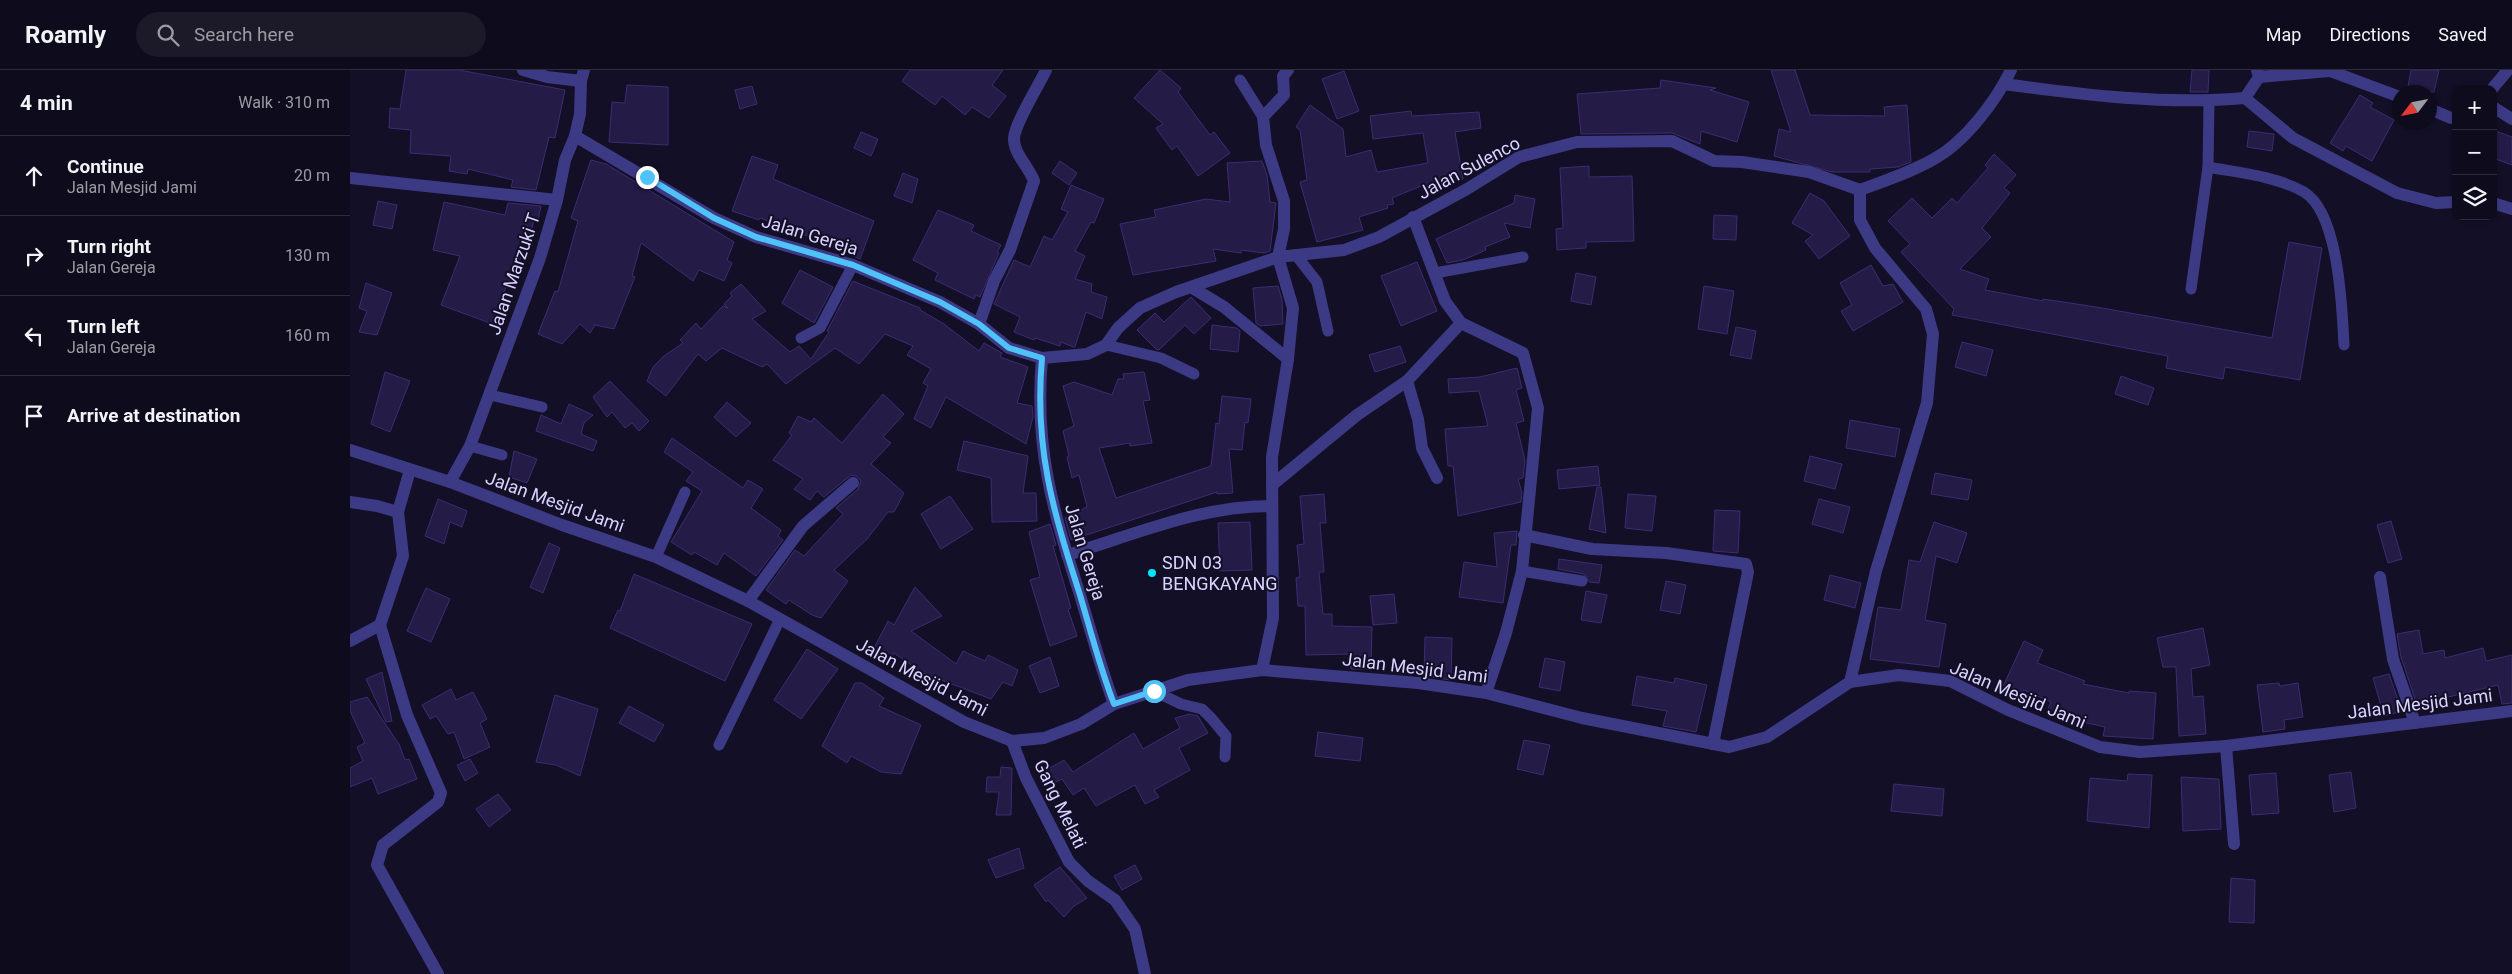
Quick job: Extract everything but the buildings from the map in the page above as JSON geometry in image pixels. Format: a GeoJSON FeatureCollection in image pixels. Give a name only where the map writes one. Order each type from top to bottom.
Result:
{"type":"FeatureCollection","features":[{"type":"Feature","properties":{"kind":"street"},"geometry":{"type":"LineString","coordinates":[[523,70],[547,77],[583,76]]}},
{"type":"Feature","properties":{"kind":"street"},"geometry":{"type":"LineString","coordinates":[[979,324],[994,281],[1010,250],[1034,180],[1019,156],[1014,138],[1024,112],[1046,70]]}},
{"type":"Feature","properties":{"kind":"street"},"geometry":{"type":"LineString","coordinates":[[1262,670],[1273,618],[1272,457],[1288,359],[1293,308],[1278,257],[1284,229],[1284,201],[1266,145],[1263,117],[1284,95],[1283,76],[1288,70]]}},
{"type":"Feature","properties":{"kind":"street"},"geometry":{"type":"LineString","coordinates":[[1850,682],[1876,571],[1927,403],[1933,334],[1926,309],[1875,248],[1860,220],[1860,190],[1936,158],[1967,133],[2004,84],[2011,70]]}},
{"type":"Feature","properties":{"kind":"street"},"geometry":{"type":"LineString","coordinates":[[2495,85],[2508,70]]}},
{"type":"Feature","properties":{"kind":"street"},"geometry":{"type":"LineString","coordinates":[[2245,98],[2258,74],[2330,71],[2392,93]]}},
{"type":"Feature","properties":{"kind":"street","name":"Jalan Marzuki T"},"geometry":{"type":"LineString","coordinates":[[450,482],[470,446],[540,258],[557,200],[565,160],[575,136],[580,114],[583,76]]}},
{"type":"Feature","properties":{"kind":"street"},"geometry":{"type":"LineString","coordinates":[[2004,84],[2087,95],[2209,101],[2245,98],[2293,138],[2397,193],[2436,203],[2452,202]]}},
{"type":"Feature","properties":{"kind":"street"},"geometry":{"type":"LineString","coordinates":[[2497,110],[2512,119]]}},
{"type":"Feature","properties":{"kind":"street"},"geometry":{"type":"LineString","coordinates":[[2437,112],[2452,118]]}},
{"type":"Feature","properties":{"kind":"street","name":"Jalan Gereja"},"geometry":{"type":"LineString","coordinates":[[575,136],[714,218],[756,237],[853,265],[940,302],[979,324],[1009,348],[1042,358],[1040,426],[1045,470],[1066,555],[1114,704]]}},
{"type":"Feature","properties":{"kind":"street","name":"Jalan Sulenco"},"geometry":{"type":"LineString","coordinates":[[1106,345],[1118,328],[1140,308],[1191,287],[1278,257],[1344,250],[1379,237],[1467,189],[1519,157],[1577,142],[1672,141],[1714,161],[1742,162],[1809,172],[1860,190]]}},
{"type":"Feature","properties":{"kind":"street"},"geometry":{"type":"LineString","coordinates":[[350,178],[557,200]]}},
{"type":"Feature","properties":{"kind":"street"},"geometry":{"type":"LineString","coordinates":[[2497,204],[2512,209]]}},
{"type":"Feature","properties":{"kind":"street"},"geometry":{"type":"LineString","coordinates":[[1413,217],[1445,301],[1461,323],[1523,354],[1538,408],[1532,482],[1524,535],[1522,571],[1506,633],[1486,693]]}},
{"type":"Feature","properties":{"kind":"street"},"geometry":{"type":"LineString","coordinates":[[1191,287],[1224,308],[1288,359]]}},
{"type":"Feature","properties":{"kind":"street"},"geometry":{"type":"LineString","coordinates":[[1272,486],[1357,415],[1407,381],[1461,323]]}},
{"type":"Feature","properties":{"kind":"street"},"geometry":{"type":"LineString","coordinates":[[1042,358],[1087,354],[1106,345]]}},
{"type":"Feature","properties":{"kind":"street"},"geometry":{"type":"LineString","coordinates":[[1407,381],[1418,419],[1422,448],[1437,478]]}},
{"type":"Feature","properties":{"kind":"street","name":"Jalan Mesjid Jami"},"geometry":{"type":"LineString","coordinates":[[350,450],[450,482],[562,525],[656,557],[748,601],[964,722],[1012,741],[1044,738],[1081,724],[1114,704],[1188,680],[1262,670],[1418,683],[1486,693],[1582,718],[1729,747],[1767,737],[1850,682],[1899,675],[1950,681],[2008,710],[2100,747],[2140,752],[2226,746],[2415,722],[2511,715]]}},
{"type":"Feature","properties":{"kind":"street"},"geometry":{"type":"LineString","coordinates":[[410,470],[398,512],[403,556],[380,626],[407,715],[441,793],[438,802],[383,845],[377,865],[438,974]]}},
{"type":"Feature","properties":{"kind":"street"},"geometry":{"type":"LineString","coordinates":[[748,601],[803,526],[853,483]]}},
{"type":"Feature","properties":{"kind":"street"},"geometry":{"type":"LineString","coordinates":[[350,502],[377,506],[398,512]]}},
{"type":"Feature","properties":{"kind":"street"},"geometry":{"type":"LineString","coordinates":[[1066,555],[1190,518],[1248,506],[1272,506]]}},
{"type":"Feature","properties":{"kind":"street"},"geometry":{"type":"LineString","coordinates":[[1524,535],[1592,549],[1666,553],[1746,564],[1748,572],[1713,744]]}},
{"type":"Feature","properties":{"kind":"street"},"geometry":{"type":"LineString","coordinates":[[2380,577],[2393,660],[2415,722]]}},
{"type":"Feature","properties":{"kind":"street"},"geometry":{"type":"LineString","coordinates":[[350,641],[380,626]]}},
{"type":"Feature","properties":{"kind":"street","name":"Gang Melati"},"geometry":{"type":"LineString","coordinates":[[1012,741],[1026,778],[1069,862],[1088,880],[1115,900],[1135,929],[1145,973]]}},
{"type":"Feature","properties":{"kind":"street"},"geometry":{"type":"LineString","coordinates":[[2226,746],[2234,844]]}},
{"type":"Feature","properties":{"kind":"lane"},"geometry":{"type":"LineString","coordinates":[[1240,80],[1263,117]]}},
{"type":"Feature","properties":{"kind":"lane"},"geometry":{"type":"LineString","coordinates":[[2191,288],[2208,167],[2209,101]]}},
{"type":"Feature","properties":{"kind":"lane"},"geometry":{"type":"LineString","coordinates":[[2208,167],[2276,181],[2305,193],[2314,202],[2331,235],[2341,298],[2344,345]]}},
{"type":"Feature","properties":{"kind":"lane"},"geometry":{"type":"LineString","coordinates":[[1296,255],[1317,282],[1328,331]]}},
{"type":"Feature","properties":{"kind":"lane"},"geometry":{"type":"LineString","coordinates":[[1435,274],[1523,258]]}},
{"type":"Feature","properties":{"kind":"lane"},"geometry":{"type":"LineString","coordinates":[[801,338],[820,328],[853,265]]}},
{"type":"Feature","properties":{"kind":"lane"},"geometry":{"type":"LineString","coordinates":[[1106,345],[1161,358],[1194,374]]}},
{"type":"Feature","properties":{"kind":"lane"},"geometry":{"type":"LineString","coordinates":[[490,395],[542,408]]}},
{"type":"Feature","properties":{"kind":"lane"},"geometry":{"type":"LineString","coordinates":[[470,446],[502,455]]}},
{"type":"Feature","properties":{"kind":"lane"},"geometry":{"type":"LineString","coordinates":[[656,557],[685,492]]}},
{"type":"Feature","properties":{"kind":"lane"},"geometry":{"type":"LineString","coordinates":[[1522,571],[1582,581]]}},
{"type":"Feature","properties":{"kind":"lane"},"geometry":{"type":"LineString","coordinates":[[719,745],[780,619]]}},
{"type":"Feature","properties":{"kind":"lane"},"geometry":{"type":"LineString","coordinates":[[1154,691],[1181,704],[1202,709],[1226,736],[1225,757]]}},
{"type":"Feature","properties":{"kind":"place","name":"SDN 03 BENGKAYANG"},"geometry":{"type":"Point","coordinates":[1152,573]}},
{"type":"Feature","properties":{"kind":"route"},"geometry":{"type":"LineString","coordinates":[[647,177],[714,218],[756,237],[853,265],[940,302],[979,324],[1009,348],[1042,358],[1040,426],[1045,470],[1066,555],[1101,670],[1114,704],[1154,691]]}}]}
